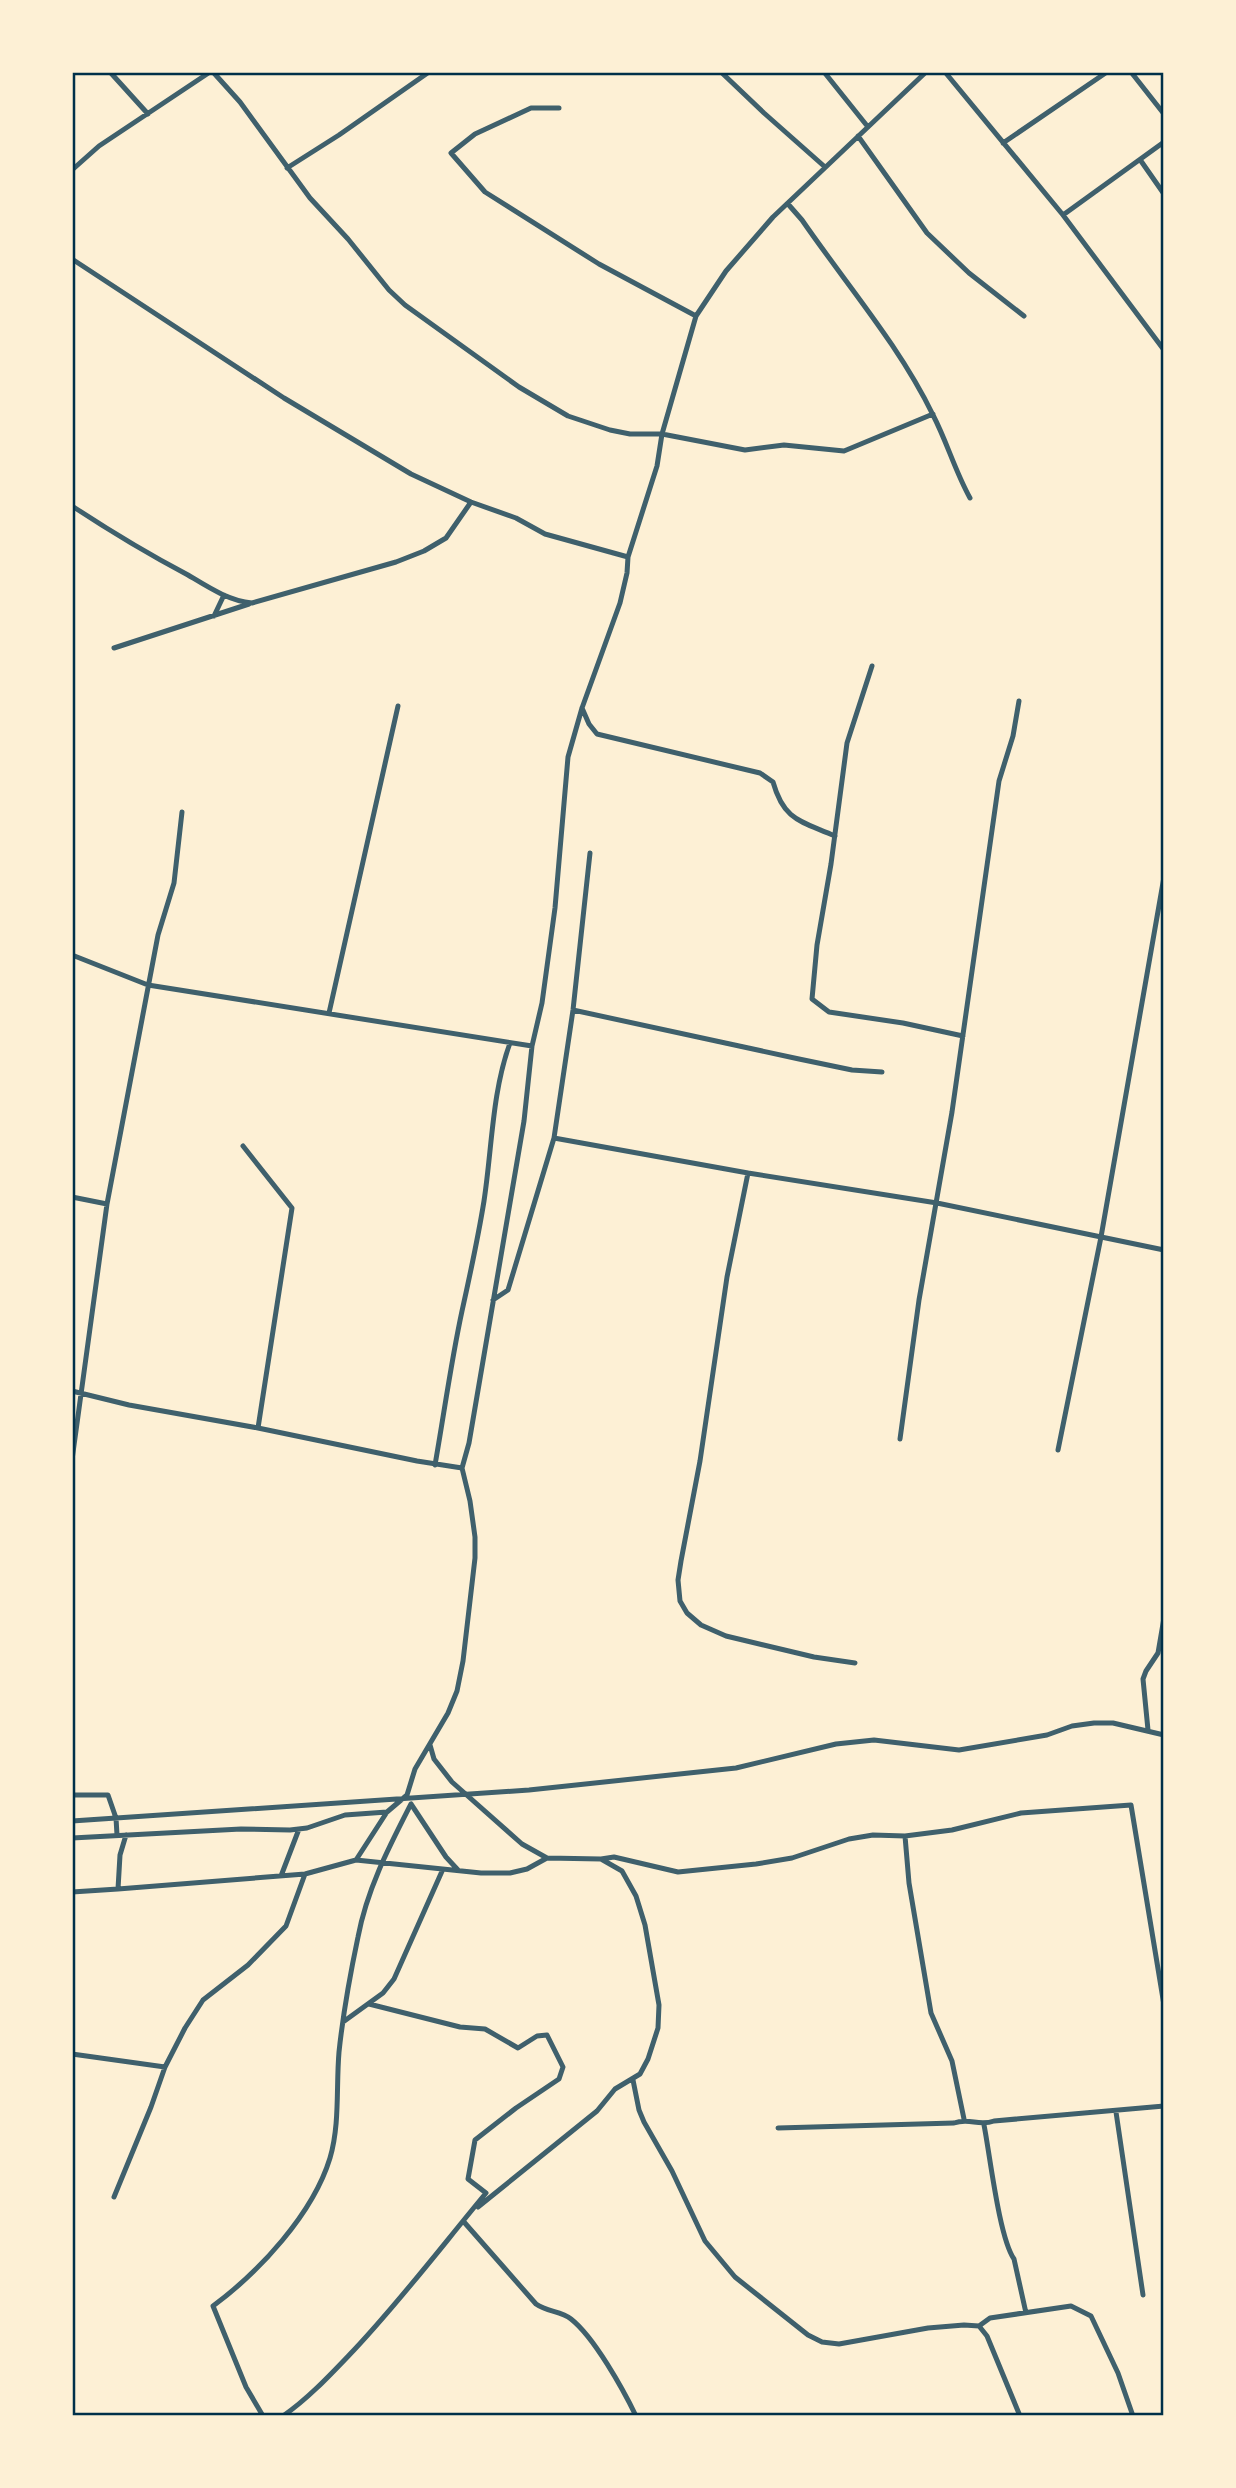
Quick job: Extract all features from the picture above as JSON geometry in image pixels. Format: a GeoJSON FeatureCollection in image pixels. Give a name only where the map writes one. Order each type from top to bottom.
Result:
{"type":"FeatureCollection","features":[{"type":"Feature","properties":{"kind":"street"},"geometry":{"type":"LineString","coordinates":[[110,72],[148,114]]}},
{"type":"Feature","properties":{"kind":"street"},"geometry":{"type":"LineString","coordinates":[[72,170],[99,146],[211,72],[240,102],[310,198],[405,306],[519,387],[568,416],[590,425],[630,434],[662,434],[745,450],[784,445],[844,451],[933,414]]}},
{"type":"Feature","properties":{"kind":"street"},"geometry":{"type":"LineString","coordinates":[[287,168],[429,72]]}},
{"type":"Feature","properties":{"kind":"street"},"geometry":{"type":"LineString","coordinates":[[721,72],[825,167]]}},
{"type":"Feature","properties":{"kind":"street"},"geometry":{"type":"LineString","coordinates":[[824,72],[868,127]]}},
{"type":"Feature","properties":{"kind":"street"},"geometry":{"type":"LineString","coordinates":[[263,2416],[246,2387],[213,2306],[264,2261],[292,2227],[323,2177],[333,2141],[343,2022],[358,1936],[381,1864],[407,1801],[412,1777],[448,1713],[457,1691],[474,1577],[475,1537],[462,1468],[469,1443],[542,1003],[555,908],[568,757],[582,708],[620,603],[628,557],[657,466],[662,434],[696,316],[726,271],[788,204],[926,72]]}},
{"type":"Feature","properties":{"kind":"street"},"geometry":{"type":"LineString","coordinates":[[945,72],[1063,215],[1164,350]]}},
{"type":"Feature","properties":{"kind":"street"},"geometry":{"type":"LineString","coordinates":[[1003,144],[1107,72]]}},
{"type":"Feature","properties":{"kind":"street"},"geometry":{"type":"LineString","coordinates":[[1131,72],[1164,114]]}},
{"type":"Feature","properties":{"kind":"street"},"geometry":{"type":"LineString","coordinates":[[559,107],[531,108],[475,134],[451,153],[485,192],[599,264],[696,316]]}},
{"type":"Feature","properties":{"kind":"street"},"geometry":{"type":"LineString","coordinates":[[858,136],[927,233],[969,273],[1024,316]]}},
{"type":"Feature","properties":{"kind":"street"},"geometry":{"type":"LineString","coordinates":[[1063,215],[1164,142]]}},
{"type":"Feature","properties":{"kind":"street"},"geometry":{"type":"LineString","coordinates":[[1141,161],[1164,194]]}},
{"type":"Feature","properties":{"kind":"street"},"geometry":{"type":"LineString","coordinates":[[788,204],[900,358],[933,414],[970,498]]}},
{"type":"Feature","properties":{"kind":"street"},"geometry":{"type":"LineString","coordinates":[[72,259],[284,398],[411,474],[471,502],[516,518],[545,534],[628,557]]}},
{"type":"Feature","properties":{"kind":"street"},"geometry":{"type":"LineString","coordinates":[[114,648],[252,603],[396,562],[424,551],[446,538],[471,502]]}},
{"type":"Feature","properties":{"kind":"street"},"geometry":{"type":"LineString","coordinates":[[72,506],[132,544],[224,595],[238,602],[252,603]]}},
{"type":"Feature","properties":{"kind":"street"},"geometry":{"type":"LineString","coordinates":[[214,616],[224,595]]}},
{"type":"Feature","properties":{"kind":"street"},"geometry":{"type":"LineString","coordinates":[[872,666],[847,743],[817,945],[812,999],[829,1012],[904,1023],[963,1036]]}},
{"type":"Feature","properties":{"kind":"street"},"geometry":{"type":"LineString","coordinates":[[900,1439],[919,1300],[963,1036],[999,781],[1013,736],[1019,701]]}},
{"type":"Feature","properties":{"kind":"street"},"geometry":{"type":"LineString","coordinates":[[329,1013],[398,706]]}},
{"type":"Feature","properties":{"kind":"street"},"geometry":{"type":"LineString","coordinates":[[582,708],[597,734],[760,773],[773,782],[778,800],[789,816],[835,836]]}},
{"type":"Feature","properties":{"kind":"street"},"geometry":{"type":"LineString","coordinates":[[72,1460],[107,1204],[148,985],[174,883],[182,813]]}},
{"type":"Feature","properties":{"kind":"street"},"geometry":{"type":"LineString","coordinates":[[493,1300],[508,1290],[554,1138],[573,1010],[590,853]]}},
{"type":"Feature","properties":{"kind":"street"},"geometry":{"type":"LineString","coordinates":[[1058,1450],[1101,1237],[1164,877]]}},
{"type":"Feature","properties":{"kind":"street"},"geometry":{"type":"LineString","coordinates":[[72,956],[148,985],[533,1046]]}},
{"type":"Feature","properties":{"kind":"street"},"geometry":{"type":"LineString","coordinates":[[573,1010],[826,1065],[882,1072]]}},
{"type":"Feature","properties":{"kind":"street"},"geometry":{"type":"LineString","coordinates":[[435,1465],[462,1312],[474,1265],[498,1088],[510,1043]]}},
{"type":"Feature","properties":{"kind":"street"},"geometry":{"type":"LineString","coordinates":[[554,1138],[937,1203],[1164,1250]]}},
{"type":"Feature","properties":{"kind":"street"},"geometry":{"type":"LineString","coordinates":[[243,1146],[292,1208],[258,1428]]}},
{"type":"Feature","properties":{"kind":"street"},"geometry":{"type":"LineString","coordinates":[[748,1173],[727,1277],[700,1461],[681,1561],[678,1580],[680,1601],[687,1613],[701,1625],[726,1636],[814,1657],[855,1663]]}},
{"type":"Feature","properties":{"kind":"street"},"geometry":{"type":"LineString","coordinates":[[72,1197],[107,1204]]}},
{"type":"Feature","properties":{"kind":"street"},"geometry":{"type":"LineString","coordinates":[[72,1391],[129,1405],[462,1468]]}},
{"type":"Feature","properties":{"kind":"street"},"geometry":{"type":"LineString","coordinates":[[1148,1730],[1143,1679],[1158,1653],[1164,1618]]}},
{"type":"Feature","properties":{"kind":"street"},"geometry":{"type":"LineString","coordinates":[[72,1821],[467,1796],[736,1768],[836,1744],[874,1740],[959,1750],[1048,1735],[1072,1726],[1094,1723],[1113,1723],[1164,1735]]}},
{"type":"Feature","properties":{"kind":"street"},"geometry":{"type":"LineString","coordinates":[[430,1745],[434,1759],[467,1796],[522,1844],[547,1858],[614,1857],[678,1872],[792,1858],[861,1837],[905,1836],[952,1830],[1021,1813],[1131,1805],[1164,2005]]}},
{"type":"Feature","properties":{"kind":"street"},"geometry":{"type":"LineString","coordinates":[[72,1795],[106,1793],[111,1799],[116,1818],[117,1835]]}},
{"type":"Feature","properties":{"kind":"street"},"geometry":{"type":"LineString","coordinates":[[72,1838],[241,1829],[299,1829],[345,1815],[387,1812],[407,1801]]}},
{"type":"Feature","properties":{"kind":"street"},"geometry":{"type":"LineString","coordinates":[[407,1801],[458,1870]]}},
{"type":"Feature","properties":{"kind":"street"},"geometry":{"type":"LineString","coordinates":[[356,1860],[387,1812]]}},
{"type":"Feature","properties":{"kind":"street"},"geometry":{"type":"LineString","coordinates":[[281,1876],[299,1829]]}},
{"type":"Feature","properties":{"kind":"street"},"geometry":{"type":"LineString","coordinates":[[118,1889],[120,1855],[126,1835]]}},
{"type":"Feature","properties":{"kind":"street"},"geometry":{"type":"LineString","coordinates":[[905,1836],[909,1883],[932,2013],[952,2061],[964,2119]]}},
{"type":"Feature","properties":{"kind":"street"},"geometry":{"type":"LineString","coordinates":[[72,1892],[305,1874],[356,1860],[481,1874],[510,1873],[527,1869],[547,1858]]}},
{"type":"Feature","properties":{"kind":"street"},"geometry":{"type":"LineString","coordinates":[[466,2219],[597,2111],[615,2089],[633,2080],[645,2068],[658,2028],[659,2005],[645,1926],[629,1880],[622,1871],[601,1859]]}},
{"type":"Feature","properties":{"kind":"street"},"geometry":{"type":"LineString","coordinates":[[343,2022],[383,1993],[397,1973],[443,1868]]}},
{"type":"Feature","properties":{"kind":"street"},"geometry":{"type":"LineString","coordinates":[[114,2197],[165,2067],[185,2028],[203,2000],[248,1965],[286,1926],[305,1874]]}},
{"type":"Feature","properties":{"kind":"street"},"geometry":{"type":"LineString","coordinates":[[283,2416],[316,2388],[395,2305],[486,2193],[468,2179],[475,2140],[559,2079],[563,2067],[547,2035],[537,2036],[518,2048],[485,2029],[460,2027],[369,2004]]}},
{"type":"Feature","properties":{"kind":"street"},"geometry":{"type":"LineString","coordinates":[[72,2054],[165,2067]]}},
{"type":"Feature","properties":{"kind":"street"},"geometry":{"type":"LineString","coordinates":[[633,2080],[644,2122],[672,2171],[705,2241],[735,2277],[808,2336],[822,2342],[839,2344],[928,2328],[979,2326],[990,2318],[1071,2306],[1091,2316],[1118,2373],[1133,2416]]}},
{"type":"Feature","properties":{"kind":"street"},"geometry":{"type":"LineString","coordinates":[[778,2128],[954,2123],[964,2119],[984,2125],[994,2121],[1164,2106]]}},
{"type":"Feature","properties":{"kind":"street"},"geometry":{"type":"LineString","coordinates":[[1115,2112],[1143,2295]]}},
{"type":"Feature","properties":{"kind":"street"},"geometry":{"type":"LineString","coordinates":[[984,2125],[1001,2215],[1026,2313]]}},
{"type":"Feature","properties":{"kind":"street"},"geometry":{"type":"LineString","coordinates":[[466,2219],[536,2304],[571,2319],[585,2333],[635,2416]]}},
{"type":"Feature","properties":{"kind":"street"},"geometry":{"type":"LineString","coordinates":[[979,2326],[987,2336],[1020,2416]]}}]}
